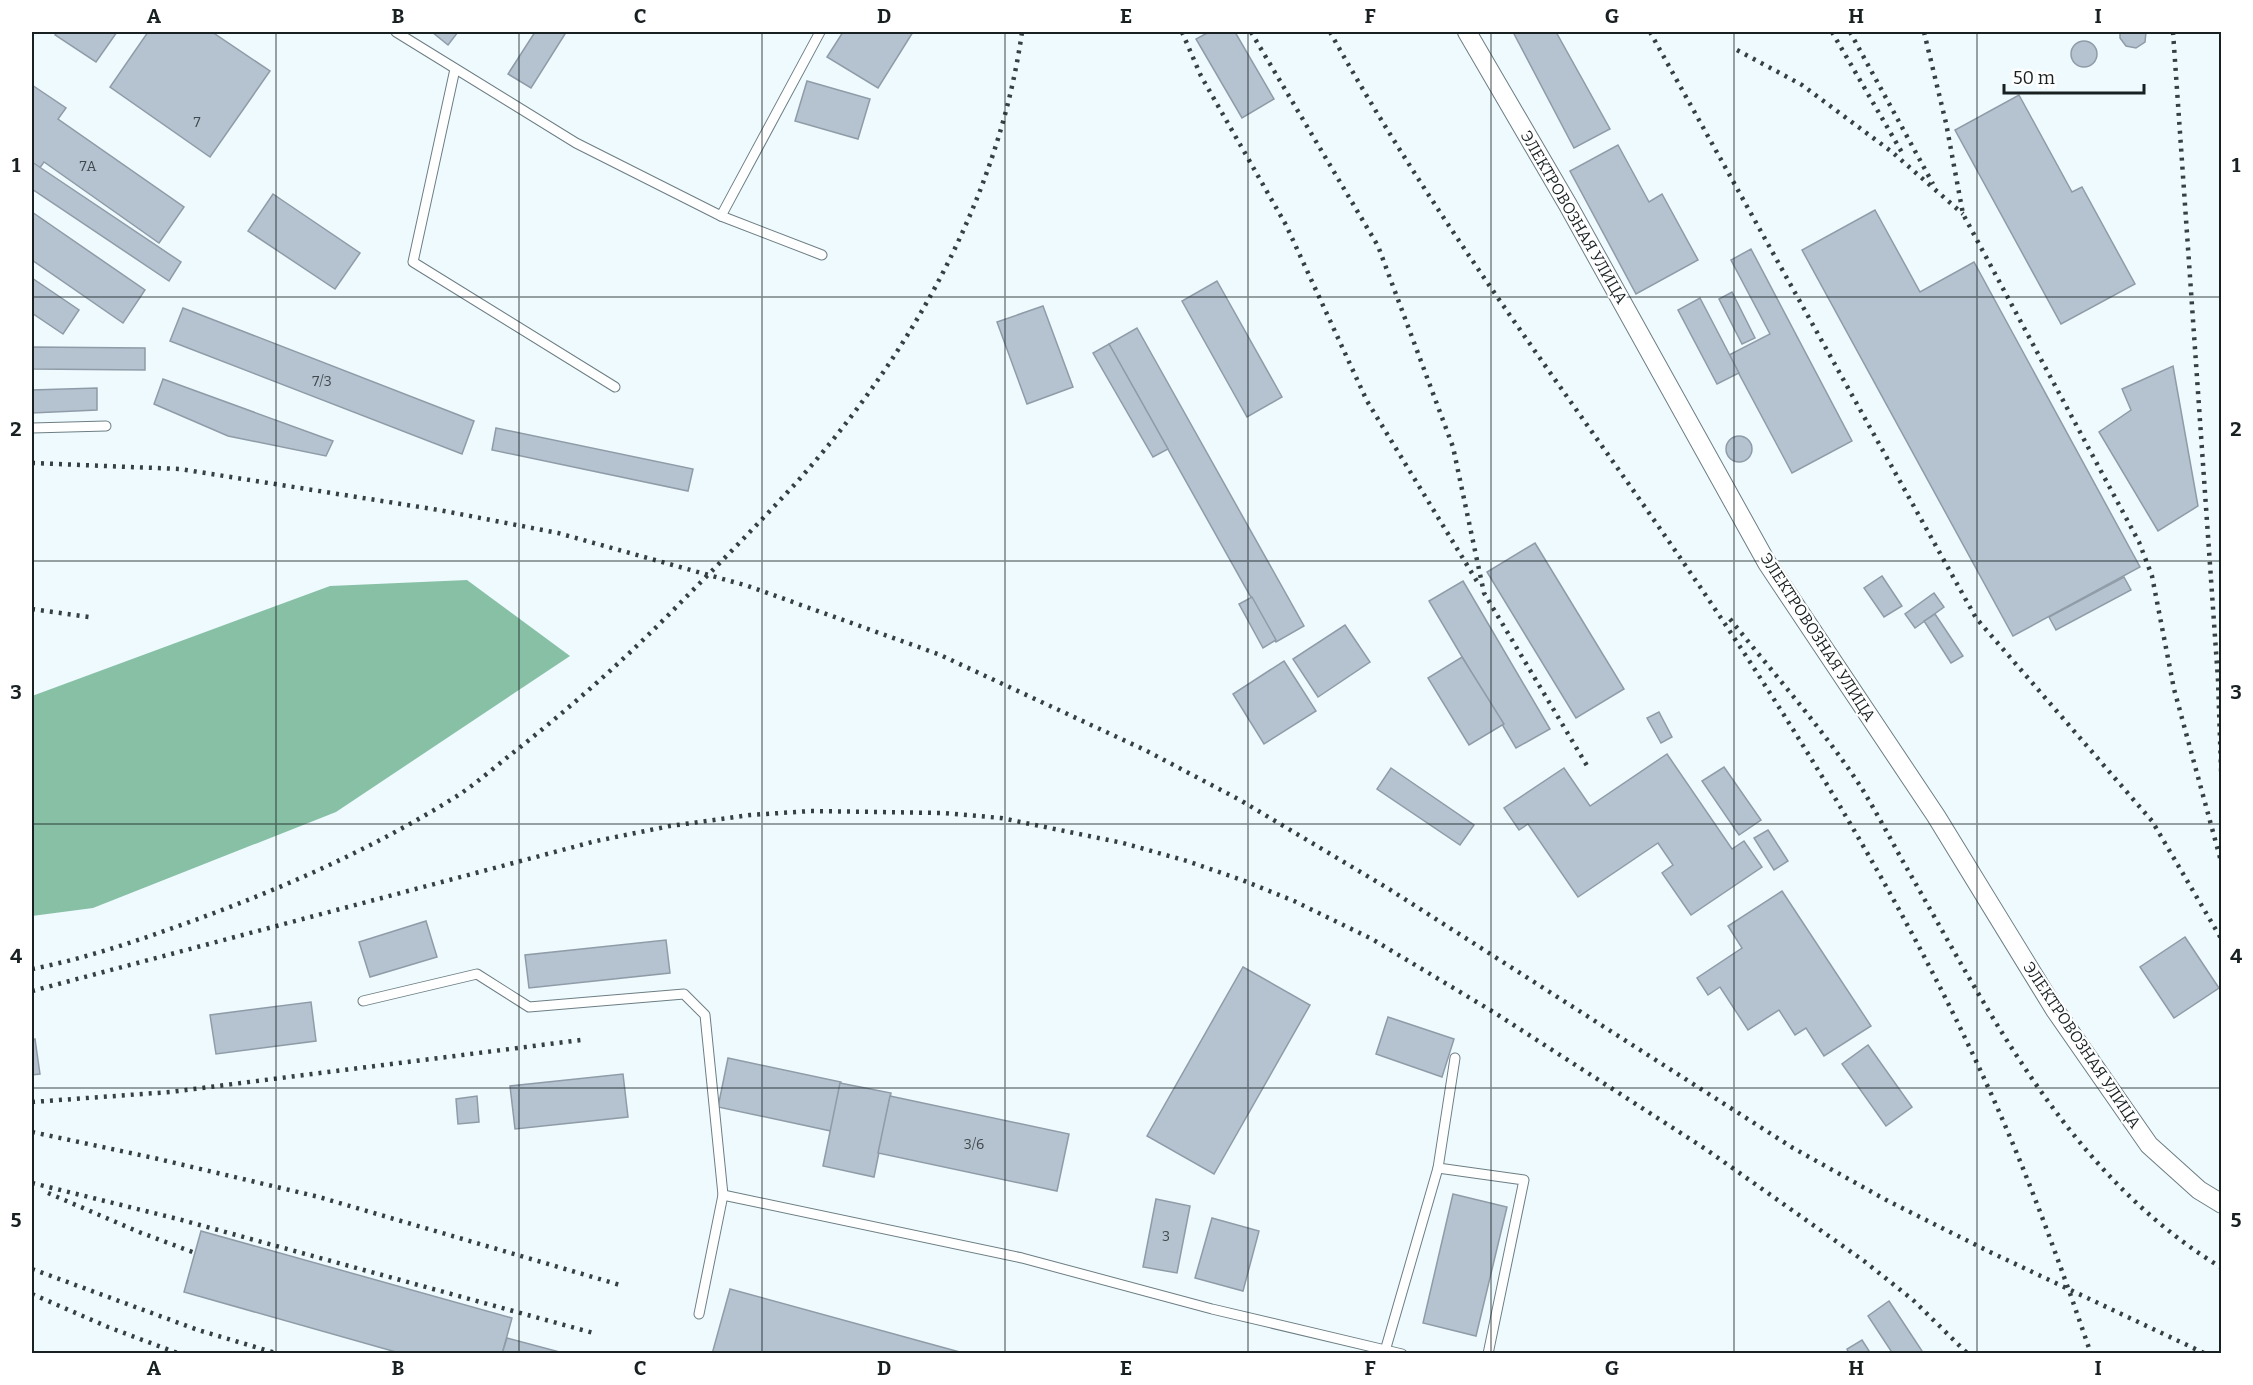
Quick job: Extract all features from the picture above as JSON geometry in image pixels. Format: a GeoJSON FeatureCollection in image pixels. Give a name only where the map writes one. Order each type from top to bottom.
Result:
{"type":"FeatureCollection","features":[{"type":"Feature","properties":{"kind":"street","name":"ЭЛЕКТРОВОЗНАЯ УЛИЦА"},"geometry":{"type":"LineString","coordinates":[[1467,32],[1573,215],[1767,563],[1936,816],[2055,1010],[2149,1145],[2199,1190],[2222,1204]]}},
{"type":"Feature","properties":{"kind":"lane"},"geometry":{"type":"LineString","coordinates":[[396,32],[576,143],[721,216],[822,255]]}},
{"type":"Feature","properties":{"kind":"lane"},"geometry":{"type":"LineString","coordinates":[[721,216],[820,32]]}},
{"type":"Feature","properties":{"kind":"lane"},"geometry":{"type":"LineString","coordinates":[[455,69],[412,262],[615,387]]}},
{"type":"Feature","properties":{"kind":"lane"},"geometry":{"type":"LineString","coordinates":[[32,428],[106,426]]}},
{"type":"Feature","properties":{"kind":"lane"},"geometry":{"type":"LineString","coordinates":[[363,1001],[477,974],[529,1007],[684,994],[705,1016],[723,1195],[699,1314]]}},
{"type":"Feature","properties":{"kind":"lane"},"geometry":{"type":"LineString","coordinates":[[1385,1351],[1438,1168],[1455,1058]]}},
{"type":"Feature","properties":{"kind":"lane"},"geometry":{"type":"LineString","coordinates":[[1438,1168],[1524,1180],[1488,1353]]}},
{"type":"Feature","properties":{"kind":"lane"},"geometry":{"type":"LineString","coordinates":[[723,1195],[1022,1258],[1212,1309],[1385,1351],[1402,1353]]}},
{"type":"Feature","properties":{"kind":"green space"},"geometry":{"type":"Polygon","coordinates":[[[467,580],[570,656],[336,812],[93,908],[32,916],[32,696],[330,586],[467,580]]]}},
{"type":"Feature","properties":{"kind":"building"},"geometry":{"type":"Polygon","coordinates":[[[58,32],[117,32],[96,62],[55,35],[58,32]]]}},
{"type":"Feature","properties":{"kind":"building"},"geometry":{"type":"Polygon","coordinates":[[[148,32],[212,32],[270,71],[210,157],[110,87],[148,32]]]}},
{"type":"Feature","properties":{"kind":"building"},"geometry":{"type":"Polygon","coordinates":[[[432,32],[458,32],[448,45],[432,32]]]}},
{"type":"Feature","properties":{"kind":"building"},"geometry":{"type":"Polygon","coordinates":[[[535,32],[565,34],[531,88],[508,74],[535,32]]]}},
{"type":"Feature","properties":{"kind":"building"},"geometry":{"type":"Polygon","coordinates":[[[843,32],[913,32],[878,88],[827,57],[843,32]]]}},
{"type":"Feature","properties":{"kind":"building"},"geometry":{"type":"Polygon","coordinates":[[[1209,32],[1235,32],[1274,99],[1242,118],[1196,39],[1209,32]]]}},
{"type":"Feature","properties":{"kind":"building"},"geometry":{"type":"Polygon","coordinates":[[[1513,32],[1556,32],[1610,129],[1574,148],[1513,32]]]}},
{"type":"Feature","properties":{"kind":"building"},"geometry":{"type":"Polygon","coordinates":[[[2120,32],[2146,32],[2145,42],[2136,48],[2126,46],[2120,38],[2120,32]]]}},
{"type":"Feature","properties":{"kind":"building"},"geometry":{"type":"Polygon","coordinates":[[[2084,41],[2093,45],[2097,54],[2093,63],[2084,67],[2075,63],[2071,54],[2075,45],[2084,41]]]}},
{"type":"Feature","properties":{"kind":"building"},"geometry":{"type":"Polygon","coordinates":[[[807,81],[870,99],[858,139],[795,121],[807,81]]]}},
{"type":"Feature","properties":{"kind":"building"},"geometry":{"type":"Polygon","coordinates":[[[32,85],[66,108],[58,119],[184,207],[159,243],[44,162],[39,169],[32,164],[32,85]]]}},
{"type":"Feature","properties":{"kind":"building"},"geometry":{"type":"Polygon","coordinates":[[[2019,95],[2072,192],[2082,187],[2135,284],[2061,324],[1955,130],[2019,95]]]}},
{"type":"Feature","properties":{"kind":"building"},"geometry":{"type":"Polygon","coordinates":[[[1618,145],[1649,202],[1662,194],[1698,260],[1636,294],[1570,171],[1618,145]]]}},
{"type":"Feature","properties":{"kind":"building"},"geometry":{"type":"Polygon","coordinates":[[[32,162],[181,262],[169,281],[32,189],[32,162]]]}},
{"type":"Feature","properties":{"kind":"building"},"geometry":{"type":"Polygon","coordinates":[[[273,194],[360,253],[335,289],[248,231],[273,194]]]}},
{"type":"Feature","properties":{"kind":"building"},"geometry":{"type":"Polygon","coordinates":[[[1875,210],[1920,292],[1974,262],[2140,567],[2013,636],[1802,250],[1875,210]]]}},
{"type":"Feature","properties":{"kind":"building"},"geometry":{"type":"Polygon","coordinates":[[[32,212],[145,290],[123,323],[32,260],[32,212]]]}},
{"type":"Feature","properties":{"kind":"building"},"geometry":{"type":"Polygon","coordinates":[[[1751,249],[1852,441],[1792,473],[1729,355],[1770,334],[1731,260],[1751,249]]]}},
{"type":"Feature","properties":{"kind":"building"},"geometry":{"type":"Polygon","coordinates":[[[32,278],[79,310],[63,334],[32,313],[32,278]]]}},
{"type":"Feature","properties":{"kind":"building"},"geometry":{"type":"Polygon","coordinates":[[[1217,281],[1282,397],[1247,417],[1182,301],[1217,281]]]}},
{"type":"Feature","properties":{"kind":"building"},"geometry":{"type":"Polygon","coordinates":[[[1732,292],[1755,338],[1742,344],[1719,299],[1732,292]]]}},
{"type":"Feature","properties":{"kind":"building"},"geometry":{"type":"Polygon","coordinates":[[[1700,298],[1739,373],[1717,384],[1678,310],[1700,298]]]}},
{"type":"Feature","properties":{"kind":"building"},"geometry":{"type":"Polygon","coordinates":[[[1043,306],[1073,387],[1027,404],[997,322],[1043,306]]]}},
{"type":"Feature","properties":{"kind":"building"},"geometry":{"type":"Polygon","coordinates":[[[183,308],[474,421],[462,454],[170,341],[183,308]]]}},
{"type":"Feature","properties":{"kind":"building"},"geometry":{"type":"Polygon","coordinates":[[[1137,328],[1304,626],[1276,642],[1109,344],[1137,328]]]}},
{"type":"Feature","properties":{"kind":"building"},"geometry":{"type":"Polygon","coordinates":[[[1109,344],[1168,449],[1153,457],[1093,353],[1109,344]]]}},
{"type":"Feature","properties":{"kind":"building"},"geometry":{"type":"Polygon","coordinates":[[[32,347],[145,348],[145,370],[32,369],[32,347]]]}},
{"type":"Feature","properties":{"kind":"building"},"geometry":{"type":"Polygon","coordinates":[[[2173,366],[2198,506],[2158,531],[2099,432],[2131,410],[2122,389],[2173,366]]]}},
{"type":"Feature","properties":{"kind":"building"},"geometry":{"type":"Polygon","coordinates":[[[163,379],[333,441],[326,456],[228,436],[154,404],[163,379]]]}},
{"type":"Feature","properties":{"kind":"building"},"geometry":{"type":"Polygon","coordinates":[[[97,388],[97,410],[32,413],[32,390],[97,388]]]}},
{"type":"Feature","properties":{"kind":"building"},"geometry":{"type":"Polygon","coordinates":[[[496,428],[693,469],[688,491],[492,450],[496,428]]]}},
{"type":"Feature","properties":{"kind":"building"},"geometry":{"type":"Polygon","coordinates":[[[1739,436],[1748,440],[1752,449],[1748,458],[1739,462],[1730,458],[1726,449],[1730,440],[1739,436]]]}},
{"type":"Feature","properties":{"kind":"building"},"geometry":{"type":"Polygon","coordinates":[[[1535,543],[1624,689],[1576,718],[1487,572],[1535,543]]]}},
{"type":"Feature","properties":{"kind":"building"},"geometry":{"type":"Polygon","coordinates":[[[1882,576],[1902,606],[1884,617],[1864,588],[1882,576]]]}},
{"type":"Feature","properties":{"kind":"building"},"geometry":{"type":"Polygon","coordinates":[[[2124,577],[2131,590],[2056,630],[2049,617],[2124,577]]]}},
{"type":"Feature","properties":{"kind":"building"},"geometry":{"type":"Polygon","coordinates":[[[1463,581],[1550,729],[1516,748],[1429,601],[1463,581]]]}},
{"type":"Feature","properties":{"kind":"building"},"geometry":{"type":"Polygon","coordinates":[[[1934,593],[1944,607],[1915,628],[1905,614],[1934,593]]]}},
{"type":"Feature","properties":{"kind":"building"},"geometry":{"type":"Polygon","coordinates":[[[1252,597],[1276,640],[1263,648],[1239,604],[1252,597]]]}},
{"type":"Feature","properties":{"kind":"building"},"geometry":{"type":"Polygon","coordinates":[[[1935,614],[1963,656],[1951,663],[1924,621],[1935,614]]]}},
{"type":"Feature","properties":{"kind":"building"},"geometry":{"type":"Polygon","coordinates":[[[1345,625],[1370,662],[1318,697],[1293,659],[1345,625]]]}},
{"type":"Feature","properties":{"kind":"building"},"geometry":{"type":"Polygon","coordinates":[[[1462,657],[1504,724],[1469,745],[1428,678],[1462,657]]]}},
{"type":"Feature","properties":{"kind":"building"},"geometry":{"type":"Polygon","coordinates":[[[1284,661],[1316,711],[1264,744],[1233,694],[1284,661]]]}},
{"type":"Feature","properties":{"kind":"building"},"geometry":{"type":"Polygon","coordinates":[[[1659,712],[1672,737],[1661,743],[1647,718],[1659,712]]]}},
{"type":"Feature","properties":{"kind":"building"},"geometry":{"type":"Polygon","coordinates":[[[1667,754],[1732,849],[1744,841],[1762,867],[1691,915],[1662,873],[1673,865],[1658,843],[1578,897],[1528,824],[1519,830],[1504,808],[1564,768],[1590,806],[1667,754]]]}},
{"type":"Feature","properties":{"kind":"building"},"geometry":{"type":"Polygon","coordinates":[[[1724,767],[1761,820],[1739,835],[1702,781],[1724,767]]]}},
{"type":"Feature","properties":{"kind":"building"},"geometry":{"type":"Polygon","coordinates":[[[1391,768],[1474,825],[1460,845],[1377,789],[1391,768]]]}},
{"type":"Feature","properties":{"kind":"building"},"geometry":{"type":"Polygon","coordinates":[[[1768,830],[1788,861],[1774,870],[1754,838],[1768,830]]]}},
{"type":"Feature","properties":{"kind":"building"},"geometry":{"type":"Polygon","coordinates":[[[1782,891],[1871,1026],[1824,1056],[1806,1028],[1795,1035],[1779,1010],[1748,1030],[1720,987],[1708,995],[1697,978],[1742,948],[1728,926],[1782,891]]]}},
{"type":"Feature","properties":{"kind":"building"},"geometry":{"type":"Polygon","coordinates":[[[426,921],[437,957],[370,977],[359,942],[426,921]]]}},
{"type":"Feature","properties":{"kind":"building"},"geometry":{"type":"Polygon","coordinates":[[[2185,937],[2219,988],[2174,1018],[2140,967],[2185,937]]]}},
{"type":"Feature","properties":{"kind":"building"},"geometry":{"type":"Polygon","coordinates":[[[666,940],[670,973],[529,988],[525,955],[666,940]]]}},
{"type":"Feature","properties":{"kind":"building"},"geometry":{"type":"Polygon","coordinates":[[[1243,967],[1310,1005],[1214,1174],[1147,1136],[1243,967]]]}},
{"type":"Feature","properties":{"kind":"building"},"geometry":{"type":"Polygon","coordinates":[[[311,1002],[316,1041],[216,1054],[210,1015],[311,1002]]]}},
{"type":"Feature","properties":{"kind":"building"},"geometry":{"type":"Polygon","coordinates":[[[1388,1017],[1454,1039],[1442,1077],[1376,1054],[1388,1017]]]}},
{"type":"Feature","properties":{"kind":"building"},"geometry":{"type":"Polygon","coordinates":[[[35,1039],[40,1074],[32,1075],[32,1040],[35,1039]]]}},
{"type":"Feature","properties":{"kind":"building"},"geometry":{"type":"Polygon","coordinates":[[[1868,1045],[1912,1107],[1886,1126],[1842,1064],[1868,1045]]]}},
{"type":"Feature","properties":{"kind":"building"},"geometry":{"type":"Polygon","coordinates":[[[728,1058],[841,1082],[831,1131],[718,1107],[728,1058]]]}},
{"type":"Feature","properties":{"kind":"building"},"geometry":{"type":"Polygon","coordinates":[[[623,1074],[628,1117],[515,1129],[510,1086],[623,1074]]]}},
{"type":"Feature","properties":{"kind":"building"},"geometry":{"type":"Polygon","coordinates":[[[840,1083],[891,1093],[874,1177],[823,1166],[840,1083]]]}},
{"type":"Feature","properties":{"kind":"building"},"geometry":{"type":"Polygon","coordinates":[[[477,1096],[479,1122],[458,1124],[456,1099],[477,1096]]]}},
{"type":"Feature","properties":{"kind":"building"},"geometry":{"type":"Polygon","coordinates":[[[890,1096],[1069,1134],[1057,1191],[878,1153],[890,1096]]]}},
{"type":"Feature","properties":{"kind":"building"},"geometry":{"type":"Polygon","coordinates":[[[1453,1194],[1507,1207],[1476,1336],[1423,1323],[1453,1194]]]}},
{"type":"Feature","properties":{"kind":"building"},"geometry":{"type":"Polygon","coordinates":[[[1156,1199],[1190,1206],[1177,1273],[1143,1267],[1156,1199]]]}},
{"type":"Feature","properties":{"kind":"building"},"geometry":{"type":"Polygon","coordinates":[[[1212,1218],[1259,1231],[1243,1291],[1195,1278],[1212,1218]]]}},
{"type":"Feature","properties":{"kind":"building"},"geometry":{"type":"Polygon","coordinates":[[[201,1231],[512,1318],[502,1354],[403,1354],[184,1292],[201,1231]]]}},
{"type":"Feature","properties":{"kind":"building"},"geometry":{"type":"Polygon","coordinates":[[[730,1289],[967,1354],[712,1354],[730,1289]]]}},
{"type":"Feature","properties":{"kind":"building"},"geometry":{"type":"Polygon","coordinates":[[[1889,1301],[1924,1354],[1893,1354],[1868,1316],[1889,1301]]]}},
{"type":"Feature","properties":{"kind":"building"},"geometry":{"type":"Polygon","coordinates":[[[507,1338],[567,1354],[502,1354],[507,1338]]]}},
{"type":"Feature","properties":{"kind":"building"},"geometry":{"type":"Polygon","coordinates":[[[1862,1340],[1871,1354],[1849,1354],[1847,1349],[1862,1340]]]}},
{"type":"Feature","properties":{"kind":"railway"},"geometry":{"type":"LineString","coordinates":[[32,969],[108,950],[165,931],[289,883],[358,851],[424,816],[472,786],[603,678],[666,618],[796,483],[876,383],[911,329],[942,274],[970,216],[992,156],[1010,95],[1022,32]]}},
{"type":"Feature","properties":{"kind":"railway"},"geometry":{"type":"LineString","coordinates":[[1182,32],[1201,76],[1286,225],[1367,401],[1478,583]]}},
{"type":"Feature","properties":{"kind":"railway"},"geometry":{"type":"LineString","coordinates":[[1251,32],[1378,246],[1453,447],[1484,593],[1589,769]]}},
{"type":"Feature","properties":{"kind":"railway"},"geometry":{"type":"LineString","coordinates":[[1330,32],[1377,113],[1428,193],[1696,581],[1785,716],[1856,833],[1953,1013],[2010,1137],[2091,1354]]}},
{"type":"Feature","properties":{"kind":"railway"},"geometry":{"type":"LineString","coordinates":[[1650,32],[1976,618],[2152,821],[2222,940]]}},
{"type":"Feature","properties":{"kind":"railway"},"geometry":{"type":"LineString","coordinates":[[1832,32],[1904,156]]}},
{"type":"Feature","properties":{"kind":"railway"},"geometry":{"type":"LineString","coordinates":[[1850,32],[1933,184]]}},
{"type":"Feature","properties":{"kind":"railway"},"geometry":{"type":"LineString","coordinates":[[1924,32],[1946,123],[1963,214],[2139,542],[2152,576],[2174,689],[2222,865]]}},
{"type":"Feature","properties":{"kind":"railway"},"geometry":{"type":"LineString","coordinates":[[2173,32],[2218,680],[2222,797]]}},
{"type":"Feature","properties":{"kind":"railway"},"geometry":{"type":"LineString","coordinates":[[1737,50],[1802,85],[1892,152],[1963,214]]}},
{"type":"Feature","properties":{"kind":"railway"},"geometry":{"type":"LineString","coordinates":[[32,463],[180,469],[439,510],[558,533],[748,586],[938,654],[1145,750],[1240,800],[1389,889],[1793,1148],[1888,1201],[2206,1354]]}},
{"type":"Feature","properties":{"kind":"railway"},"geometry":{"type":"LineString","coordinates":[[32,609],[89,617]]}},
{"type":"Feature","properties":{"kind":"railway"},"geometry":{"type":"LineString","coordinates":[[1730,619],[1814,722],[1861,787],[2000,1029],[2036,1084],[2075,1137],[2119,1186],[2167,1230],[2222,1268]]}},
{"type":"Feature","properties":{"kind":"railway"},"geometry":{"type":"LineString","coordinates":[[32,991],[596,841],[670,826],[750,815],[811,811],[943,813],[1001,818],[1123,843],[1187,861],[1294,901],[1372,939],[1495,1013],[1707,1150],[1864,1261],[1913,1300],[1968,1354]]}},
{"type":"Feature","properties":{"kind":"railway"},"geometry":{"type":"LineString","coordinates":[[32,1102],[170,1092],[581,1040]]}},
{"type":"Feature","properties":{"kind":"railway"},"geometry":{"type":"LineString","coordinates":[[32,1132],[319,1197],[620,1285]]}},
{"type":"Feature","properties":{"kind":"railway"},"geometry":{"type":"LineString","coordinates":[[32,1183],[178,1219],[597,1334]]}},
{"type":"Feature","properties":{"kind":"railway"},"geometry":{"type":"LineString","coordinates":[[48,1193],[195,1253]]}},
{"type":"Feature","properties":{"kind":"railway"},"geometry":{"type":"LineString","coordinates":[[32,1269],[198,1330],[279,1354]]}},
{"type":"Feature","properties":{"kind":"railway"},"geometry":{"type":"LineString","coordinates":[[32,1294],[108,1327],[180,1354]]}}]}
